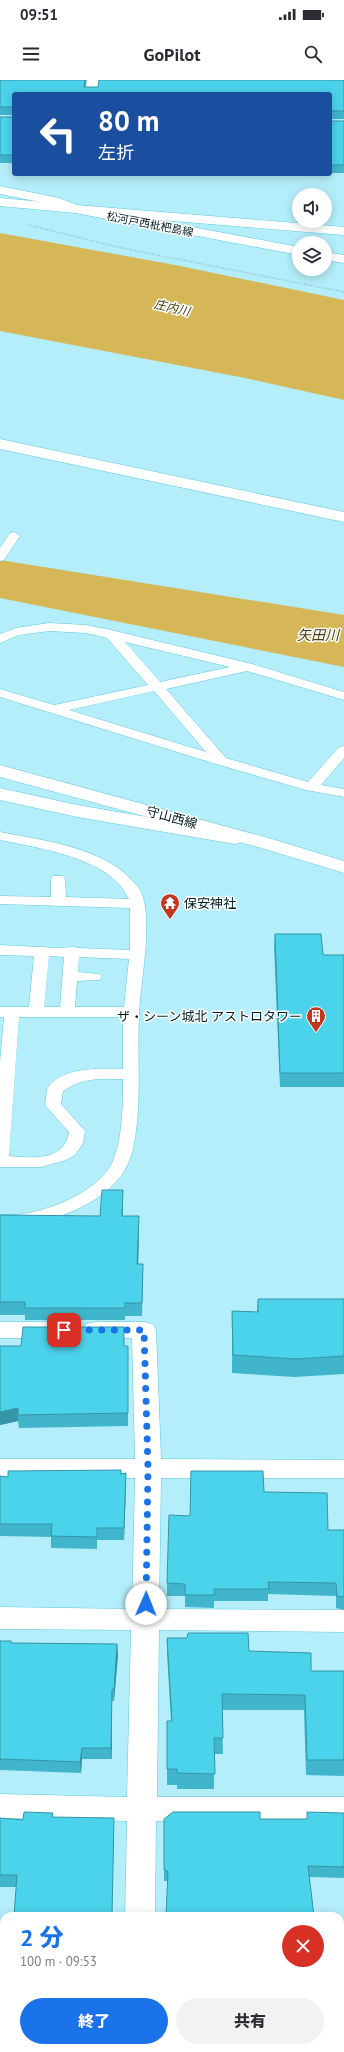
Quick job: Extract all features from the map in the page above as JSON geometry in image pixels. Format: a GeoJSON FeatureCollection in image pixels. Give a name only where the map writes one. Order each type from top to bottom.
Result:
{"type":"FeatureCollection","features":[{"type":"Feature","properties":{"kind":"street"},"geometry":{"type":"LineString","coordinates":[[91,92],[93,80]]}},
{"type":"Feature","properties":{"kind":"street"},"geometry":{"type":"LineString","coordinates":[[0,190],[59,202],[75,209],[344,231]]}},
{"type":"Feature","properties":{"kind":"street","name":"松河戸西枇杷島線"},"geometry":{"type":"LineString","coordinates":[[0,202],[75,209],[292,250]]}},
{"type":"Feature","properties":{"kind":"street"},"geometry":{"type":"LineString","coordinates":[[332,257],[344,259]]}},
{"type":"Feature","properties":{"kind":"street"},"geometry":{"type":"LineString","coordinates":[[0,444],[344,517]]}},
{"type":"Feature","properties":{"kind":"street","name":"守山西線"},"geometry":{"type":"LineString","coordinates":[[0,771],[266,843],[344,867]]}},
{"type":"Feature","properties":{"kind":"street"},"geometry":{"type":"LineString","coordinates":[[0,794],[77,811],[266,843]]}},
{"type":"Feature","properties":{"kind":"street"},"geometry":{"type":"LineString","coordinates":[[0,1330],[144,1330],[148,1468],[140,1912]]}},
{"type":"Feature","properties":{"kind":"street"},"geometry":{"type":"LineString","coordinates":[[0,1468],[344,1469]]}},
{"type":"Feature","properties":{"kind":"street"},"geometry":{"type":"LineString","coordinates":[[0,1618],[344,1621]]}},
{"type":"Feature","properties":{"kind":"street"},"geometry":{"type":"LineString","coordinates":[[0,1806],[142,1809],[344,1809]]}},
{"type":"Feature","properties":{"kind":"lane"},"geometry":{"type":"LineString","coordinates":[[0,557],[14,536]]}},
{"type":"Feature","properties":{"kind":"lane"},"geometry":{"type":"LineString","coordinates":[[0,639],[16,632],[49,627],[68,627],[111,634],[246,667],[344,696]]}},
{"type":"Feature","properties":{"kind":"lane"},"geometry":{"type":"LineString","coordinates":[[111,634],[221,761]]}},
{"type":"Feature","properties":{"kind":"lane"},"geometry":{"type":"LineString","coordinates":[[53,709],[246,667]]}},
{"type":"Feature","properties":{"kind":"lane"},"geometry":{"type":"LineString","coordinates":[[0,693],[221,761],[311,786],[344,793]]}},
{"type":"Feature","properties":{"kind":"lane"},"geometry":{"type":"LineString","coordinates":[[311,786],[344,750]]}},
{"type":"Feature","properties":{"kind":"lane"},"geometry":{"type":"LineString","coordinates":[[0,836],[42,844],[86,857],[124,880],[133,891],[138,904],[137,955],[131,1012],[129,1126],[124,1154],[114,1173],[92,1193],[63,1207],[36,1217],[0,1221]]}},
{"type":"Feature","properties":{"kind":"lane"},"geometry":{"type":"LineString","coordinates":[[58,879],[60,902]]}},
{"type":"Feature","properties":{"kind":"lane"},"geometry":{"type":"LineString","coordinates":[[0,900],[138,904]]}},
{"type":"Feature","properties":{"kind":"lane"},"geometry":{"type":"LineString","coordinates":[[0,950],[72,951],[137,955]]}},
{"type":"Feature","properties":{"kind":"lane"},"geometry":{"type":"LineString","coordinates":[[36,1012],[42,950]]}},
{"type":"Feature","properties":{"kind":"lane"},"geometry":{"type":"LineString","coordinates":[[67,1012],[72,951]]}},
{"type":"Feature","properties":{"kind":"lane"},"geometry":{"type":"LineString","coordinates":[[70,976],[94,977]]}},
{"type":"Feature","properties":{"kind":"lane"},"geometry":{"type":"LineString","coordinates":[[130,1074],[90,1074],[69,1079],[55,1089],[53,1105],[77,1131],[75,1143],[59,1158],[36,1163],[0,1155],[6,1012],[131,1012]]}},
{"type":"Feature","properties":{"kind":"path"},"geometry":{"type":"LineString","coordinates":[[23,224],[122,248],[344,292]]}},
{"type":"Feature","properties":{"kind":"water","name":"庄内川"},"geometry":{"type":"Polygon","coordinates":[[[0,233],[175,265],[344,300],[344,400],[245,378],[0,331],[0,233]]]}},
{"type":"Feature","properties":{"kind":"water","name":"矢田川"},"geometry":{"type":"Polygon","coordinates":[[[0,560],[344,615],[344,667],[0,598],[0,560]]]}},
{"type":"Feature","properties":{"kind":"building"},"geometry":{"type":"Polygon","coordinates":[[[0,80],[85,80],[84,87],[98,87],[99,80],[344,80],[344,111],[332,111],[332,92],[12,92],[12,107],[0,107],[0,80]]]}},
{"type":"Feature","properties":{"kind":"building"},"geometry":{"type":"Polygon","coordinates":[[[0,117],[12,117],[12,155],[0,155],[0,117]]]}},
{"type":"Feature","properties":{"kind":"building"},"geometry":{"type":"Polygon","coordinates":[[[332,121],[344,121],[344,165],[332,165],[332,121]]]}},
{"type":"Feature","properties":{"kind":"building"},"geometry":{"type":"Polygon","coordinates":[[[275,934],[321,934],[323,955],[344,955],[344,1073],[280,1073],[275,934]]]}},
{"type":"Feature","properties":{"kind":"building"},"geometry":{"type":"Polygon","coordinates":[[[102,1190],[123,1190],[122,1216],[139,1216],[137,1264],[143,1264],[142,1303],[125,1303],[125,1308],[25,1308],[25,1302],[0,1302],[0,1215],[100,1216],[102,1190]]]}},
{"type":"Feature","properties":{"kind":"building"},"geometry":{"type":"Polygon","coordinates":[[[258,1299],[344,1299],[344,1356],[296,1359],[233,1355],[232,1311],[258,1312],[258,1299]]]}},
{"type":"Feature","properties":{"kind":"building"},"geometry":{"type":"Polygon","coordinates":[[[23,1327],[124,1327],[124,1346],[128,1346],[128,1413],[18,1415],[18,1408],[0,1412],[0,1346],[21,1346],[23,1327]]]}},
{"type":"Feature","properties":{"kind":"building"},"geometry":{"type":"Polygon","coordinates":[[[121,1470],[121,1474],[126,1473],[124,1528],[97,1528],[97,1537],[51,1536],[52,1524],[0,1524],[0,1476],[8,1477],[8,1471],[121,1470]]]}},
{"type":"Feature","properties":{"kind":"building"},"geometry":{"type":"Polygon","coordinates":[[[191,1471],[263,1471],[264,1492],[327,1493],[328,1530],[344,1530],[344,1597],[337,1596],[336,1583],[268,1582],[269,1589],[214,1589],[214,1595],[185,1595],[185,1584],[167,1583],[169,1515],[190,1516],[191,1471]]]}},
{"type":"Feature","properties":{"kind":"building"},"geometry":{"type":"Polygon","coordinates":[[[188,1633],[248,1633],[249,1651],[311,1653],[311,1671],[344,1671],[344,1760],[307,1760],[305,1695],[222,1694],[223,1738],[214,1738],[215,1774],[177,1773],[177,1769],[167,1769],[167,1721],[172,1721],[167,1638],[187,1638],[188,1633]]]}},
{"type":"Feature","properties":{"kind":"building"},"geometry":{"type":"Polygon","coordinates":[[[0,1641],[11,1641],[11,1643],[117,1644],[114,1689],[112,1690],[111,1748],[82,1748],[80,1762],[0,1759],[0,1641]]]}},
{"type":"Feature","properties":{"kind":"building"},"geometry":{"type":"Polygon","coordinates":[[[24,1812],[53,1813],[52,1817],[114,1818],[112,1912],[14,1912],[17,1875],[0,1875],[0,1818],[23,1820],[24,1812]]]}},
{"type":"Feature","properties":{"kind":"building"},"geometry":{"type":"Polygon","coordinates":[[[173,1812],[260,1812],[260,1819],[307,1819],[307,1812],[344,1813],[344,1867],[308,1866],[314,1912],[166,1912],[168,1871],[164,1870],[164,1819],[173,1812]]]}},
{"type":"Feature","properties":{"kind":"place","name":"保安神社"},"geometry":{"type":"Point","coordinates":[170,920]}},
{"type":"Feature","properties":{"kind":"place","name":"ザ・シーン城北 アストロタワー"},"geometry":{"type":"Point","coordinates":[316,1033]}},
{"type":"Feature","properties":{"kind":"route"},"geometry":{"type":"LineString","coordinates":[[64,1330],[144,1330],[148,1468],[146,1604]]}}]}
